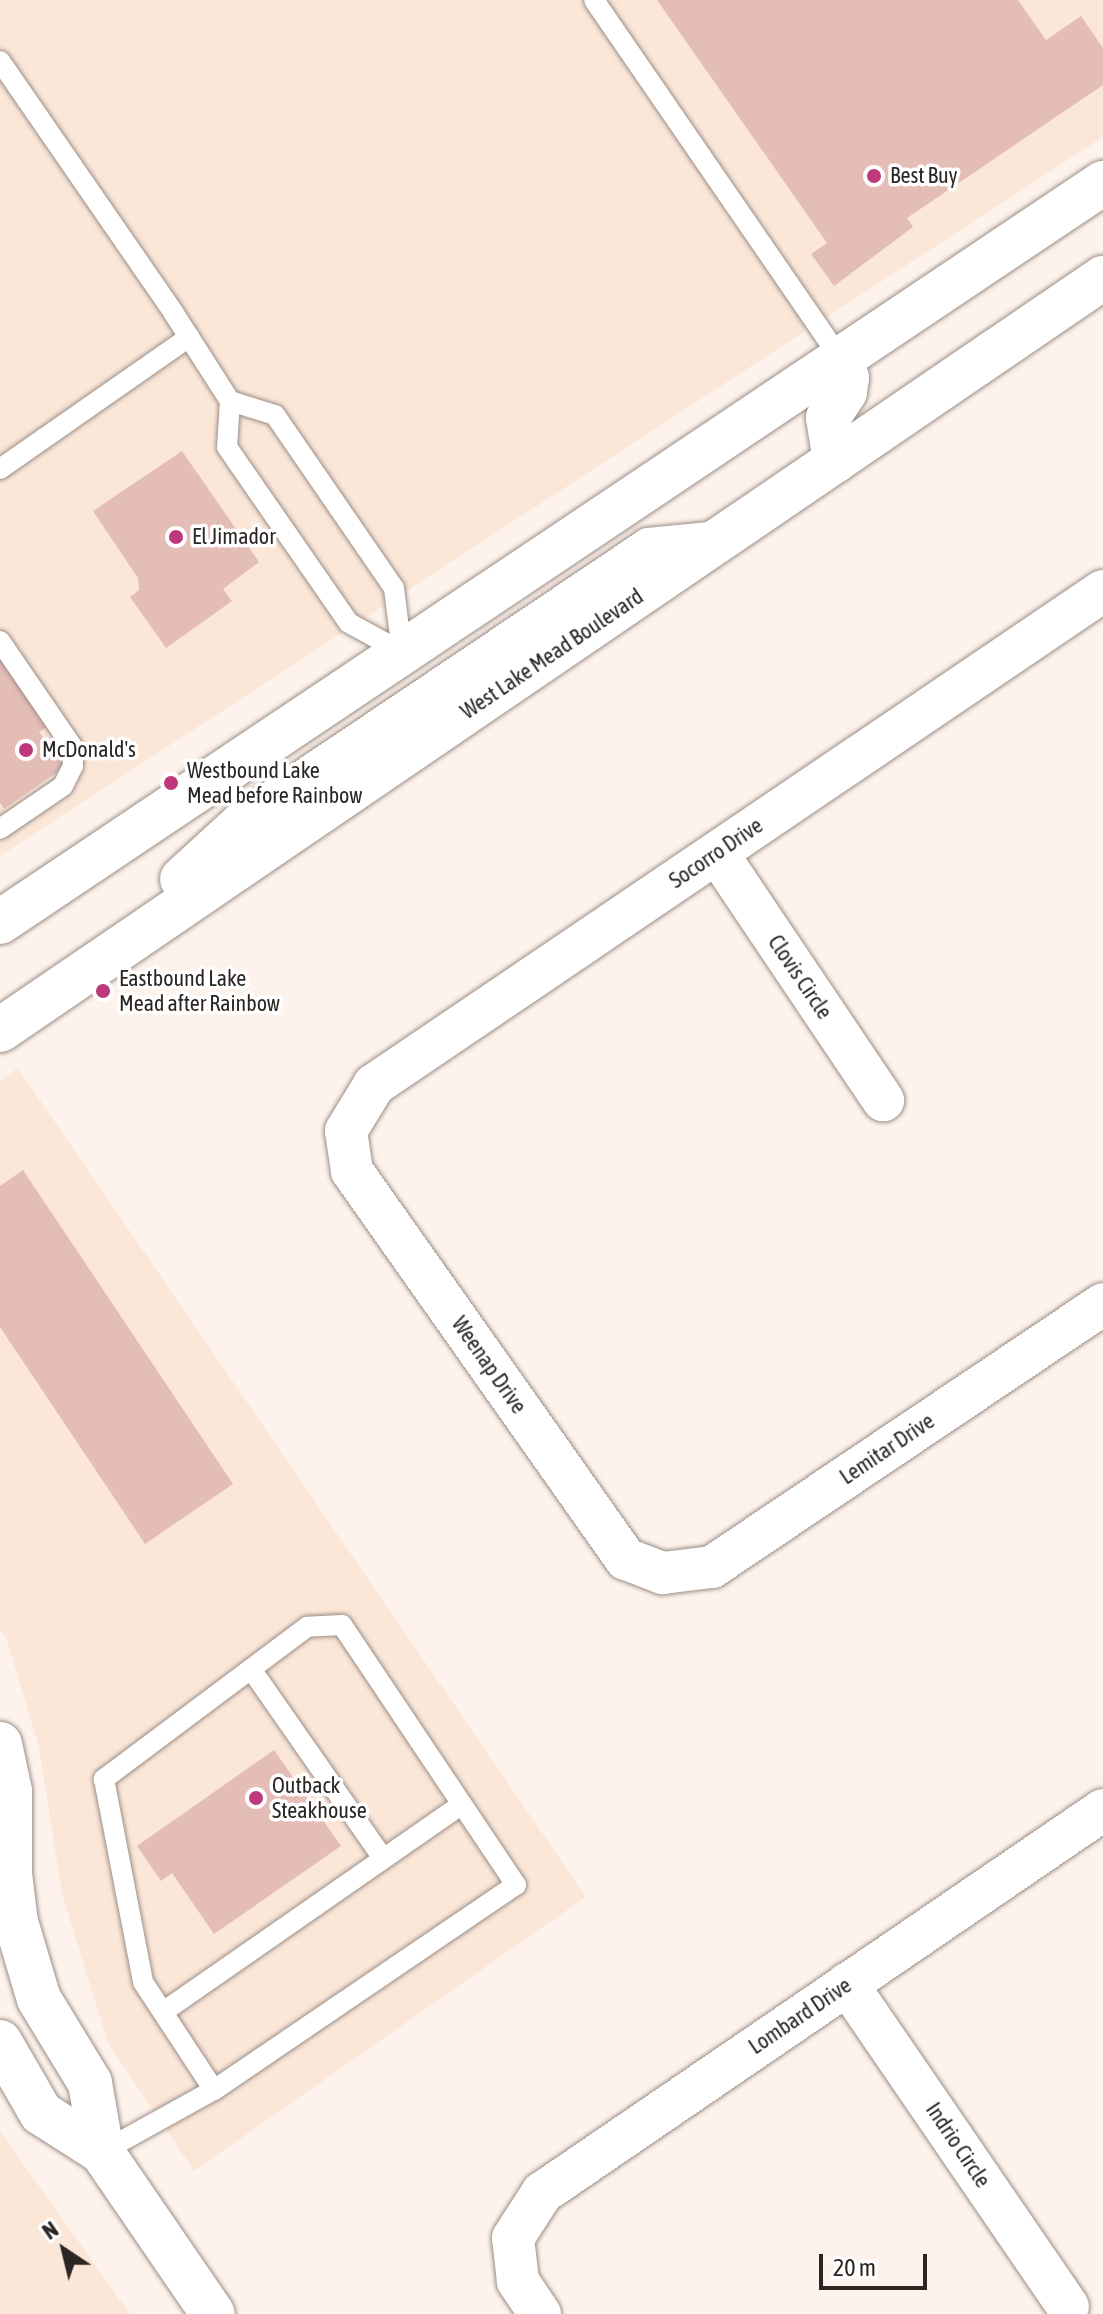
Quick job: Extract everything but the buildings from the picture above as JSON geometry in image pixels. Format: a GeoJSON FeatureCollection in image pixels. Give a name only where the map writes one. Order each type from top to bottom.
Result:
{"type":"FeatureCollection","features":[{"type":"Feature","properties":{"kind":"main road"},"geometry":{"type":"LineString","coordinates":[[0,922],[1103,183]]}},
{"type":"Feature","properties":{"kind":"main road","name":"West Lake Mead Boulevard"},"geometry":{"type":"LineString","coordinates":[[0,1030],[1103,278]]}},
{"type":"Feature","properties":{"kind":"main road"},"geometry":{"type":"LineString","coordinates":[[835,461],[828,418],[845,392],[847,378],[839,357]]}},
{"type":"Feature","properties":{"kind":"main road"},"geometry":{"type":"LineString","coordinates":[[78,976],[242,824],[649,550],[715,543]]}},
{"type":"Feature","properties":{"kind":"main road"},"geometry":{"type":"LineString","coordinates":[[402,652],[432,696]]}},
{"type":"Feature","properties":{"kind":"main road"},"geometry":{"type":"LineString","coordinates":[[0,1744],[10,1791],[10,1874],[16,1922],[39,1999],[90,2083],[102,2152]]}},
{"type":"Feature","properties":{"kind":"main road"},"geometry":{"type":"LineString","coordinates":[[0,2042],[41,2113],[102,2152],[213,2314]]}},
{"type":"Feature","properties":{"kind":"street","name":"Socorro Drive"},"geometry":{"type":"LineString","coordinates":[[346,1131],[374,1085],[1103,591]]}},
{"type":"Feature","properties":{"kind":"street","name":"Clovis Circle"},"geometry":{"type":"LineString","coordinates":[[717,853],[883,1100]]}},
{"type":"Feature","properties":{"kind":"street","name":"Weenap Drive"},"geometry":{"type":"LineString","coordinates":[[346,1131],[352,1171],[626,1559],[663,1573]]}},
{"type":"Feature","properties":{"kind":"street","name":"Lemitar Drive"},"geometry":{"type":"LineString","coordinates":[[663,1573],[712,1567],[1103,1304]]}},
{"type":"Feature","properties":{"kind":"street","name":"Lombard Drive"},"geometry":{"type":"LineString","coordinates":[[540,2314],[518,2281],[513,2238],[542,2193],[1103,1810]]}},
{"type":"Feature","properties":{"kind":"street","name":"Indrio Circle"},"geometry":{"type":"LineString","coordinates":[[847,1984],[1068,2307]]}},
{"type":"Feature","properties":{"kind":"lane"},"geometry":{"type":"LineString","coordinates":[[594,0],[839,357]]}},
{"type":"Feature","properties":{"kind":"lane"},"geometry":{"type":"LineString","coordinates":[[0,61],[230,401],[227,447],[349,623],[402,652]]}},
{"type":"Feature","properties":{"kind":"lane"},"geometry":{"type":"LineString","coordinates":[[0,469],[189,337]]}},
{"type":"Feature","properties":{"kind":"lane"},"geometry":{"type":"LineString","coordinates":[[230,401],[275,415],[386,575],[394,588],[402,652]]}},
{"type":"Feature","properties":{"kind":"lane"},"geometry":{"type":"LineString","coordinates":[[0,641],[72,746],[73,766],[63,786],[0,829]]}},
{"type":"Feature","properties":{"kind":"lane"},"geometry":{"type":"LineString","coordinates":[[102,2152],[214,2090],[516,1885],[342,1625],[307,1627],[104,1779],[143,1982],[214,2090]]}},
{"type":"Feature","properties":{"kind":"lane"},"geometry":{"type":"LineString","coordinates":[[251,1669],[383,1858]]}},
{"type":"Feature","properties":{"kind":"lane"},"geometry":{"type":"LineString","coordinates":[[163,2012],[462,1804]]}},
{"type":"Feature","properties":{"kind":"shaded area"},"geometry":{"type":"Polygon","coordinates":[[[0,0],[1103,0],[1103,137],[0,856],[0,0]]]}},
{"type":"Feature","properties":{"kind":"shaded area"},"geometry":{"type":"Polygon","coordinates":[[[18,1068],[586,1897],[194,2171],[108,2043],[62,1894],[39,1748],[7,1640],[0,1629],[0,1081],[18,1068]]]}},
{"type":"Feature","properties":{"kind":"shaded area"},"geometry":{"type":"Polygon","coordinates":[[[0,2131],[130,2314],[0,2314],[0,2131]]]}},
{"type":"Feature","properties":{"kind":"place","name":"Best Buy"},"geometry":{"type":"Point","coordinates":[874,176]}},
{"type":"Feature","properties":{"kind":"place","name":"El Jimador"},"geometry":{"type":"Point","coordinates":[176,537]}},
{"type":"Feature","properties":{"kind":"place","name":"McDonald's"},"geometry":{"type":"Point","coordinates":[26,750]}},
{"type":"Feature","properties":{"kind":"place","name":"Westbound Lake Mead before Rainbow"},"geometry":{"type":"Point","coordinates":[171,783]}},
{"type":"Feature","properties":{"kind":"place","name":"Eastbound Lake Mead after Rainbow"},"geometry":{"type":"Point","coordinates":[103,991]}},
{"type":"Feature","properties":{"kind":"place","name":"Outback Steakhouse"},"geometry":{"type":"Point","coordinates":[256,1798]}}]}
